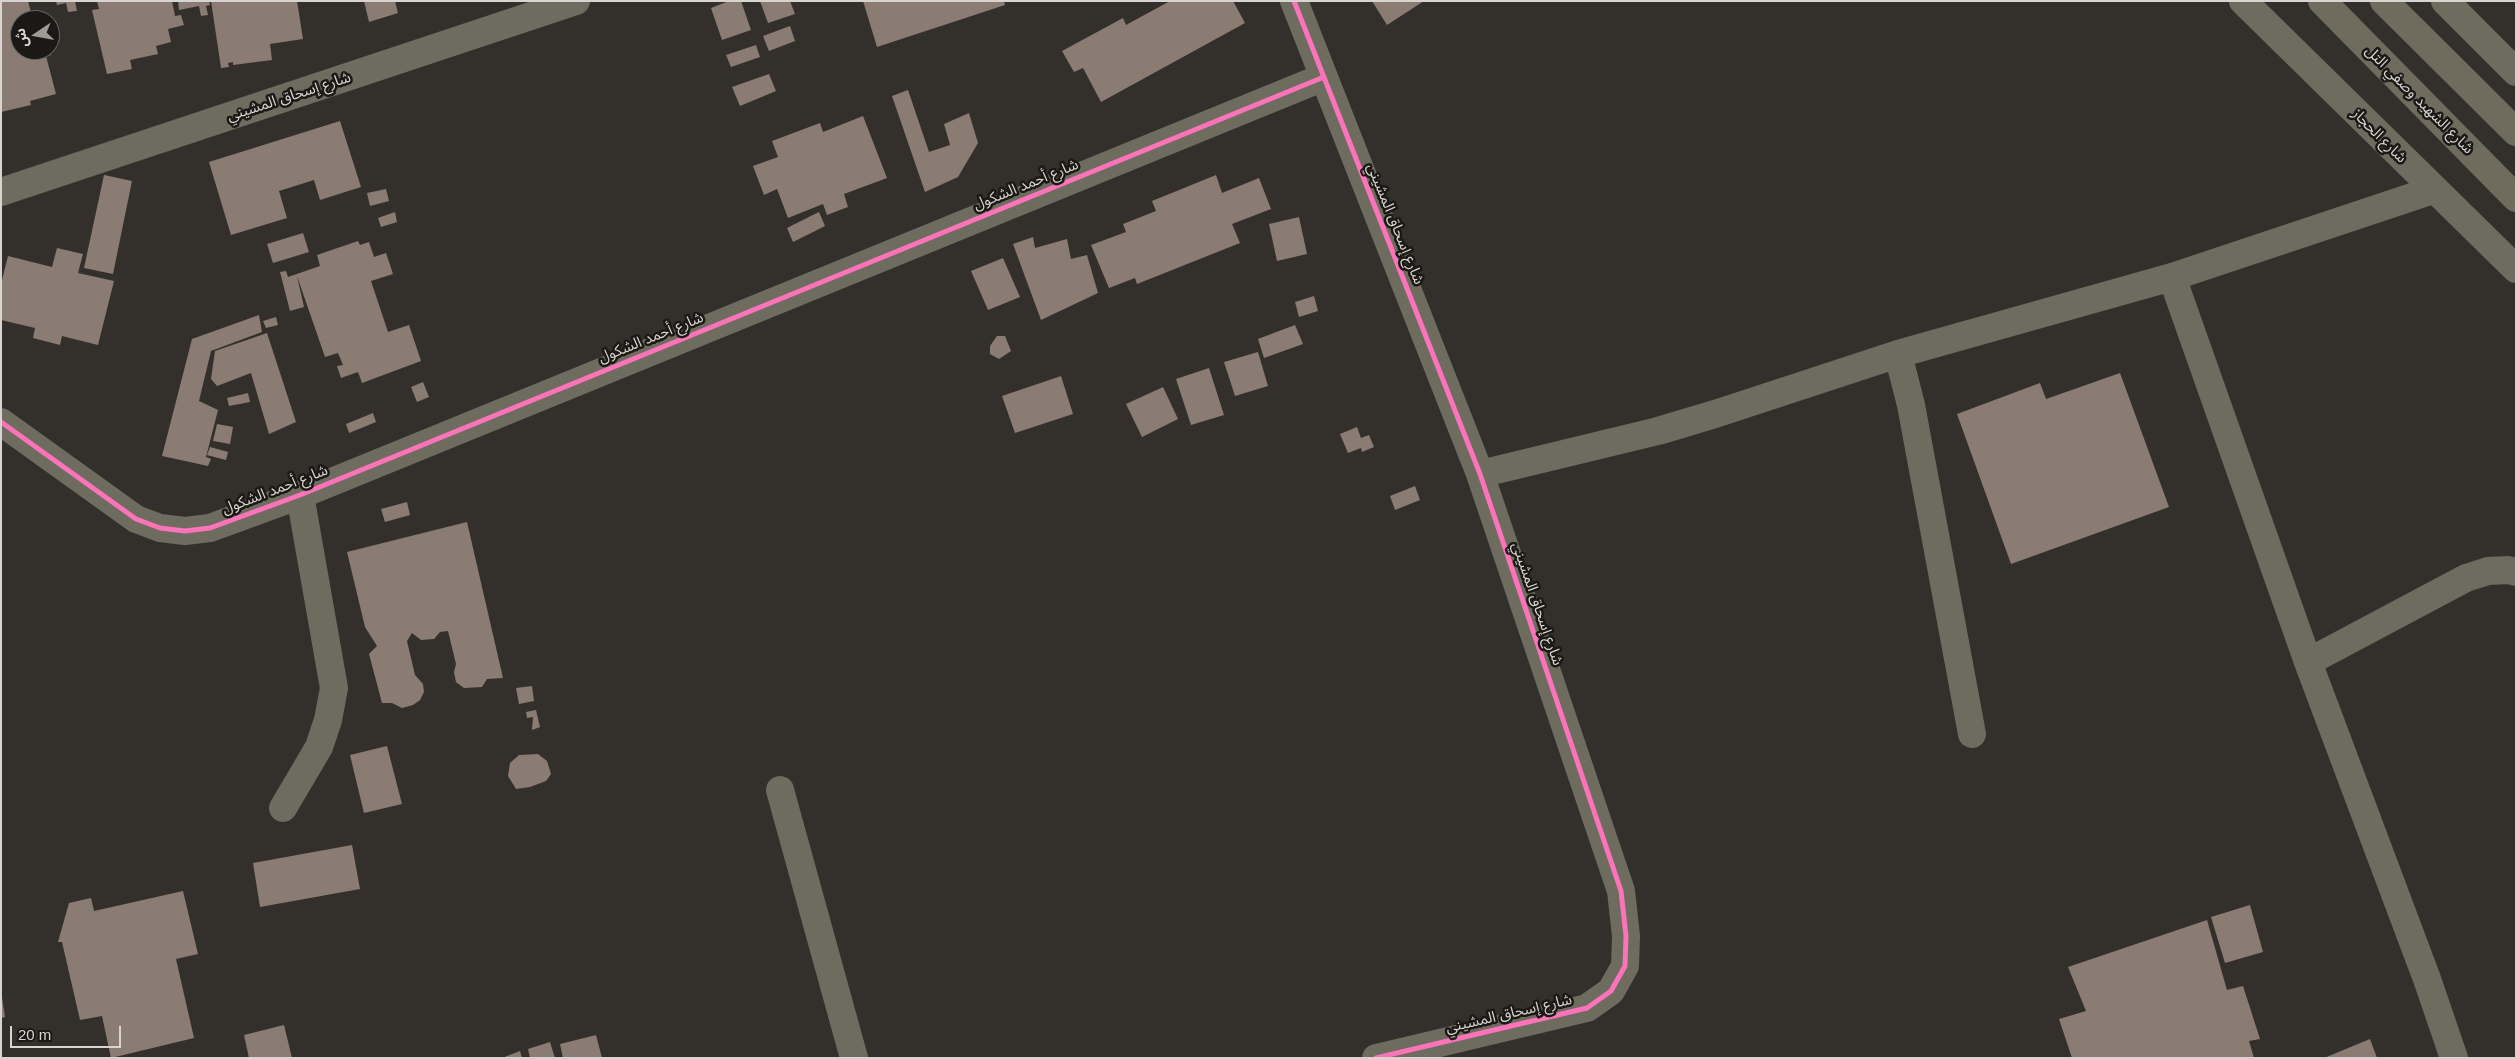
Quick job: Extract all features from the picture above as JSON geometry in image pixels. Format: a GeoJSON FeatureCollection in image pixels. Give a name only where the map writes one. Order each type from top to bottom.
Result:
{"type":"FeatureCollection","features":[{"type":"Feature","properties":{"kind":"main road","name":"شارع الشهيد وصفي التل"},"geometry":{"type":"LineString","coordinates":[[2322,1],[2516,198]]}},
{"type":"Feature","properties":{"kind":"main road"},"geometry":{"type":"LineString","coordinates":[[2384,1],[2516,132]]}},
{"type":"Feature","properties":{"kind":"street","name":"شارع إسحاق المشيني"},"geometry":{"type":"LineString","coordinates":[[1,192],[576,1]]}},
{"type":"Feature","properties":{"kind":"street","name":"شارع إسحاق المشيني"},"geometry":{"type":"LineString","coordinates":[[1294,1],[1480,474],[1621,891],[1626,936],[1625,966],[1611,991],[1586,1008],[1376,1058]]}},
{"type":"Feature","properties":{"kind":"street","name":"شارع الحجاز"},"geometry":{"type":"LineString","coordinates":[[2244,1],[2433,190],[2516,269]]}},
{"type":"Feature","properties":{"kind":"street"},"geometry":{"type":"LineString","coordinates":[[2446,1],[2516,72]]}},
{"type":"Feature","properties":{"kind":"street","name":"شارع أحمد الشكول"},"geometry":{"type":"LineString","coordinates":[[1,422],[136,519],[160,528],[185,531],[210,528],[300,495],[1324,78]]}},
{"type":"Feature","properties":{"kind":"street"},"geometry":{"type":"LineString","coordinates":[[1480,474],[1658,431],[1898,354],[2172,277],[2433,190]]}},
{"type":"Feature","properties":{"kind":"street"},"geometry":{"type":"LineString","coordinates":[[2172,277],[2308,662],[2454,1058]]}},
{"type":"Feature","properties":{"kind":"street"},"geometry":{"type":"LineString","coordinates":[[1898,354],[1911,406],[1972,734]]}},
{"type":"Feature","properties":{"kind":"street"},"geometry":{"type":"LineString","coordinates":[[283,808],[319,747],[328,720],[334,688],[300,495]]}},
{"type":"Feature","properties":{"kind":"street"},"geometry":{"type":"LineString","coordinates":[[2308,662],[2466,578],[2488,571],[2508,570],[2516,572]]}},
{"type":"Feature","properties":{"kind":"street"},"geometry":{"type":"LineString","coordinates":[[780,790],[854,1058]]}},
{"type":"Feature","properties":{"kind":"building"},"geometry":{"type":"Polygon","coordinates":[[[1,1],[28,1],[30,10],[10,10],[10,60],[47,60],[56,94],[30,101],[31,105],[1,112],[1,1]]]}},
{"type":"Feature","properties":{"kind":"building"},"geometry":{"type":"Polygon","coordinates":[[[56,1],[75,1],[77,11],[68,12],[66,3],[57,5],[56,1]]]}},
{"type":"Feature","properties":{"kind":"building"},"geometry":{"type":"Polygon","coordinates":[[[97,1],[172,1],[175,16],[181,15],[184,25],[168,29],[171,42],[156,46],[158,54],[130,60],[132,69],[107,74],[92,10],[99,9],[97,1]]]}},
{"type":"Feature","properties":{"kind":"building"},"geometry":{"type":"Polygon","coordinates":[[[178,1],[209,1],[210,5],[206,6],[208,15],[201,16],[199,6],[179,10],[178,1]]]}},
{"type":"Feature","properties":{"kind":"building"},"geometry":{"type":"Polygon","coordinates":[[[211,1],[297,1],[303,39],[270,44],[272,60],[233,65],[233,62],[228,63],[229,67],[221,68],[211,1]]]}},
{"type":"Feature","properties":{"kind":"building"},"geometry":{"type":"Polygon","coordinates":[[[364,1],[395,1],[398,13],[369,22],[364,1]]]}},
{"type":"Feature","properties":{"kind":"building"},"geometry":{"type":"Polygon","coordinates":[[[729,1],[741,1],[751,30],[722,40],[711,8],[729,1]]]}},
{"type":"Feature","properties":{"kind":"building"},"geometry":{"type":"Polygon","coordinates":[[[760,1],[790,1],[795,14],[768,23],[760,1]]]}},
{"type":"Feature","properties":{"kind":"building"},"geometry":{"type":"Polygon","coordinates":[[[863,1],[1004,1],[1005,5],[877,47],[863,1]]]}},
{"type":"Feature","properties":{"kind":"building"},"geometry":{"type":"Polygon","coordinates":[[[1170,1],[1233,1],[1245,23],[1101,102],[1083,68],[1074,72],[1062,51],[1123,18],[1126,25],[1170,1]]]}},
{"type":"Feature","properties":{"kind":"building"},"geometry":{"type":"Polygon","coordinates":[[[1372,1],[1424,1],[1387,25],[1372,1]]]}},
{"type":"Feature","properties":{"kind":"building"},"geometry":{"type":"Polygon","coordinates":[[[790,26],[795,41],[769,51],[763,36],[790,26]]]}},
{"type":"Feature","properties":{"kind":"building"},"geometry":{"type":"Polygon","coordinates":[[[756,45],[760,57],[731,67],[726,55],[756,45]]]}},
{"type":"Feature","properties":{"kind":"building"},"geometry":{"type":"Polygon","coordinates":[[[769,74],[776,91],[740,106],[732,87],[769,74]]]}},
{"type":"Feature","properties":{"kind":"building"},"geometry":{"type":"Polygon","coordinates":[[[908,90],[929,152],[950,145],[944,124],[969,113],[978,143],[958,177],[925,192],[892,96],[908,90]]]}},
{"type":"Feature","properties":{"kind":"building"},"geometry":{"type":"Polygon","coordinates":[[[863,116],[887,178],[844,194],[848,207],[827,215],[823,204],[788,218],[777,189],[764,195],[753,166],[778,157],[772,141],[820,123],[823,132],[863,116]]]}},
{"type":"Feature","properties":{"kind":"building"},"geometry":{"type":"Polygon","coordinates":[[[340,121],[361,187],[320,200],[314,180],[279,191],[287,218],[231,235],[209,162],[340,121]]]}},
{"type":"Feature","properties":{"kind":"building"},"geometry":{"type":"Polygon","coordinates":[[[104,175],[132,181],[113,274],[84,268],[104,175]]]}},
{"type":"Feature","properties":{"kind":"building"},"geometry":{"type":"Polygon","coordinates":[[[1216,175],[1222,193],[1259,178],[1271,209],[1232,224],[1240,243],[1137,284],[1135,278],[1109,288],[1091,245],[1126,232],[1123,224],[1156,211],[1152,201],[1216,175]]]}},
{"type":"Feature","properties":{"kind":"building"},"geometry":{"type":"Polygon","coordinates":[[[386,189],[389,201],[370,206],[367,193],[386,189]]]}},
{"type":"Feature","properties":{"kind":"building"},"geometry":{"type":"Polygon","coordinates":[[[395,212],[397,222],[381,227],[378,218],[395,212]]]}},
{"type":"Feature","properties":{"kind":"building"},"geometry":{"type":"Polygon","coordinates":[[[819,212],[825,226],[793,242],[787,228],[819,212]]]}},
{"type":"Feature","properties":{"kind":"building"},"geometry":{"type":"Polygon","coordinates":[[[1299,217],[1307,254],[1277,261],[1269,224],[1299,217]]]}},
{"type":"Feature","properties":{"kind":"building"},"geometry":{"type":"Polygon","coordinates":[[[303,233],[309,252],[273,263],[267,244],[303,233]]]}},
{"type":"Feature","properties":{"kind":"building"},"geometry":{"type":"Polygon","coordinates":[[[1033,237],[1035,248],[1067,239],[1071,259],[1087,255],[1098,293],[1041,320],[1013,244],[1033,237]]]}},
{"type":"Feature","properties":{"kind":"building"},"geometry":{"type":"Polygon","coordinates":[[[358,241],[360,245],[369,242],[374,257],[386,253],[393,274],[371,281],[388,332],[409,325],[421,361],[362,383],[358,372],[341,378],[337,366],[343,365],[338,353],[325,357],[297,276],[304,307],[290,311],[280,272],[286,271],[288,277],[320,266],[317,255],[358,241]]]}},
{"type":"Feature","properties":{"kind":"building"},"geometry":{"type":"Polygon","coordinates":[[[57,248],[83,254],[78,273],[114,281],[98,345],[62,336],[60,345],[33,338],[35,328],[1,320],[1,284],[8,256],[52,267],[57,248]]]}},
{"type":"Feature","properties":{"kind":"building"},"geometry":{"type":"Polygon","coordinates":[[[1003,258],[1020,297],[988,310],[971,271],[1003,258]]]}},
{"type":"Feature","properties":{"kind":"building"},"geometry":{"type":"Polygon","coordinates":[[[1314,296],[1318,311],[1299,317],[1295,302],[1314,296]]]}},
{"type":"Feature","properties":{"kind":"building"},"geometry":{"type":"Polygon","coordinates":[[[259,315],[262,332],[211,351],[199,401],[218,410],[206,457],[211,459],[208,466],[162,456],[192,339],[259,315]]]}},
{"type":"Feature","properties":{"kind":"building"},"geometry":{"type":"Polygon","coordinates":[[[276,317],[278,325],[266,328],[263,321],[276,317]]]}},
{"type":"Feature","properties":{"kind":"building"},"geometry":{"type":"Polygon","coordinates":[[[1295,325],[1303,344],[1264,358],[1258,339],[1295,325]]]}},
{"type":"Feature","properties":{"kind":"building"},"geometry":{"type":"Polygon","coordinates":[[[267,333],[296,422],[269,434],[251,373],[217,386],[211,379],[215,351],[267,333]]]}},
{"type":"Feature","properties":{"kind":"building"},"geometry":{"type":"Polygon","coordinates":[[[997,336],[1005,336],[1011,351],[999,359],[990,354],[990,346],[997,336]]]}},
{"type":"Feature","properties":{"kind":"building"},"geometry":{"type":"Polygon","coordinates":[[[1258,352],[1268,386],[1235,396],[1224,362],[1258,352]]]}},
{"type":"Feature","properties":{"kind":"building"},"geometry":{"type":"Polygon","coordinates":[[[1209,368],[1224,415],[1191,425],[1176,379],[1209,368]]]}},
{"type":"Feature","properties":{"kind":"building"},"geometry":{"type":"Polygon","coordinates":[[[2120,373],[2169,507],[2011,564],[1957,414],[2040,383],[2046,399],[2120,373]]]}},
{"type":"Feature","properties":{"kind":"building"},"geometry":{"type":"Polygon","coordinates":[[[1061,376],[1073,414],[1015,433],[1002,396],[1061,376]]]}},
{"type":"Feature","properties":{"kind":"building"},"geometry":{"type":"Polygon","coordinates":[[[423,382],[429,397],[417,402],[411,387],[423,382]]]}},
{"type":"Feature","properties":{"kind":"building"},"geometry":{"type":"Polygon","coordinates":[[[1163,387],[1178,419],[1142,437],[1126,404],[1163,387]]]}},
{"type":"Feature","properties":{"kind":"building"},"geometry":{"type":"Polygon","coordinates":[[[248,393],[250,402],[229,406],[227,398],[248,393]]]}},
{"type":"Feature","properties":{"kind":"building"},"geometry":{"type":"Polygon","coordinates":[[[373,413],[376,422],[349,433],[346,424],[373,413]]]}},
{"type":"Feature","properties":{"kind":"building"},"geometry":{"type":"Polygon","coordinates":[[[217,424],[233,427],[230,444],[213,441],[217,424]]]}},
{"type":"Feature","properties":{"kind":"building"},"geometry":{"type":"Polygon","coordinates":[[[1357,427],[1361,438],[1369,435],[1374,447],[1362,452],[1361,448],[1348,453],[1340,434],[1357,427]]]}},
{"type":"Feature","properties":{"kind":"building"},"geometry":{"type":"Polygon","coordinates":[[[210,447],[228,452],[226,460],[207,455],[210,447]]]}},
{"type":"Feature","properties":{"kind":"building"},"geometry":{"type":"Polygon","coordinates":[[[1415,486],[1420,500],[1395,510],[1390,496],[1415,486]]]}},
{"type":"Feature","properties":{"kind":"building"},"geometry":{"type":"Polygon","coordinates":[[[407,502],[410,515],[385,522],[381,509],[407,502]]]}},
{"type":"Feature","properties":{"kind":"building"},"geometry":{"type":"Polygon","coordinates":[[[467,522],[503,678],[487,679],[482,687],[464,688],[456,682],[454,672],[456,664],[448,631],[440,632],[434,639],[421,640],[412,633],[407,641],[415,675],[423,684],[424,692],[420,700],[413,705],[402,708],[392,703],[382,703],[369,654],[377,646],[365,627],[347,552],[467,522]]]}},
{"type":"Feature","properties":{"kind":"building"},"geometry":{"type":"Polygon","coordinates":[[[532,686],[534,701],[519,704],[516,688],[532,686]]]}},
{"type":"Feature","properties":{"kind":"building"},"geometry":{"type":"Polygon","coordinates":[[[536,710],[540,727],[532,730],[533,717],[527,718],[526,712],[536,710]]]}},
{"type":"Feature","properties":{"kind":"building"},"geometry":{"type":"Polygon","coordinates":[[[387,746],[402,804],[364,813],[350,755],[387,746]]]}},
{"type":"Feature","properties":{"kind":"building"},"geometry":{"type":"Polygon","coordinates":[[[538,754],[547,761],[551,774],[546,781],[530,787],[516,789],[508,776],[510,763],[519,755],[538,754]]]}},
{"type":"Feature","properties":{"kind":"building"},"geometry":{"type":"Polygon","coordinates":[[[352,845],[360,889],[260,907],[253,863],[352,845]]]}},
{"type":"Feature","properties":{"kind":"building"},"geometry":{"type":"Polygon","coordinates":[[[183,891],[198,954],[176,959],[194,1038],[111,1058],[102,1016],[80,1020],[62,942],[58,942],[69,903],[91,898],[94,911],[183,891]]]}},
{"type":"Feature","properties":{"kind":"building"},"geometry":{"type":"Polygon","coordinates":[[[2250,905],[2263,952],[2225,963],[2211,917],[2250,905]]]}},
{"type":"Feature","properties":{"kind":"building"},"geometry":{"type":"Polygon","coordinates":[[[2207,920],[2227,990],[2243,986],[2260,1039],[2249,1041],[2254,1058],[2072,1058],[2059,1019],[2086,1011],[2068,967],[2207,920]]]}},
{"type":"Feature","properties":{"kind":"building"},"geometry":{"type":"Polygon","coordinates":[[[1,991],[5,1017],[1,1018],[1,991]]]}},
{"type":"Feature","properties":{"kind":"building"},"geometry":{"type":"Polygon","coordinates":[[[284,1025],[292,1058],[249,1058],[244,1035],[284,1025]]]}},
{"type":"Feature","properties":{"kind":"building"},"geometry":{"type":"Polygon","coordinates":[[[596,1035],[602,1058],[563,1058],[560,1044],[596,1035]]]}},
{"type":"Feature","properties":{"kind":"building"},"geometry":{"type":"Polygon","coordinates":[[[2370,1039],[2377,1058],[2324,1058],[2370,1039]]]}},
{"type":"Feature","properties":{"kind":"building"},"geometry":{"type":"Polygon","coordinates":[[[550,1042],[555,1058],[530,1058],[528,1049],[550,1042]]]}},
{"type":"Feature","properties":{"kind":"building"},"geometry":{"type":"Polygon","coordinates":[[[520,1051],[522,1058],[502,1058],[520,1051]]]}},
{"type":"Feature","properties":{"kind":"cycle path"},"geometry":{"type":"LineString","coordinates":[[1294,1],[1480,474],[1621,891],[1626,936],[1625,966],[1611,991],[1587,1008],[1376,1058]]}},
{"type":"Feature","properties":{"kind":"cycle path"},"geometry":{"type":"LineString","coordinates":[[1,422],[136,519],[160,528],[185,531],[210,528],[300,495],[1324,77]]}}]}
